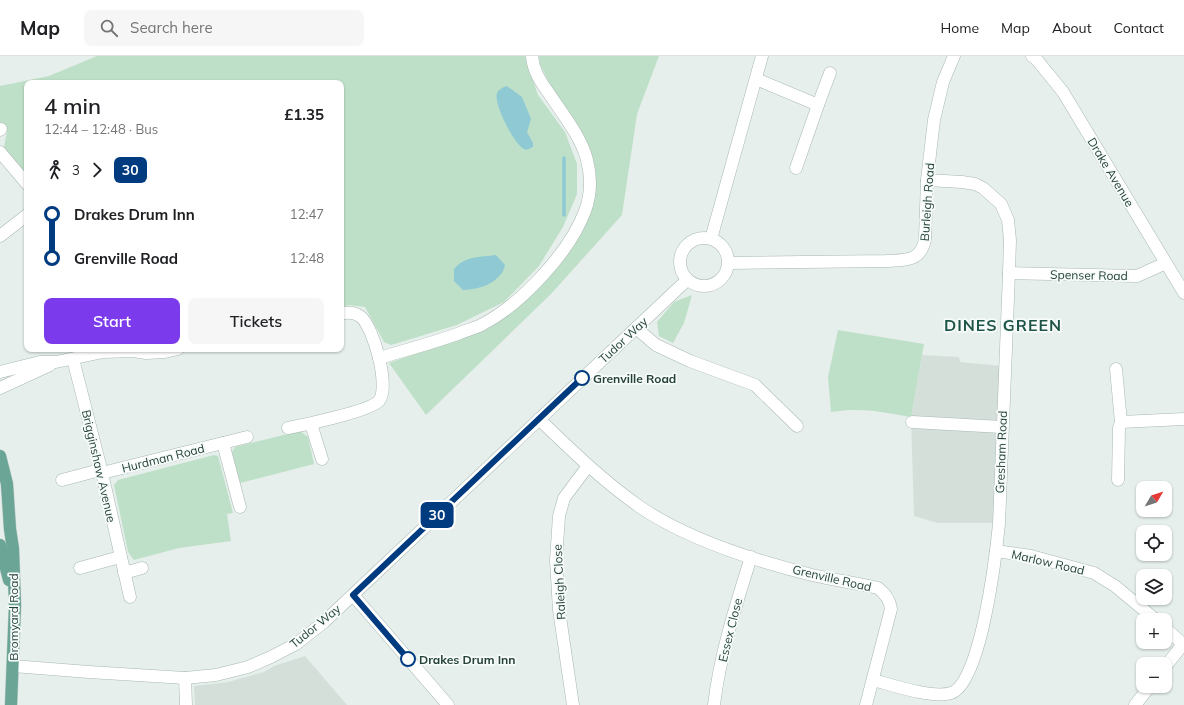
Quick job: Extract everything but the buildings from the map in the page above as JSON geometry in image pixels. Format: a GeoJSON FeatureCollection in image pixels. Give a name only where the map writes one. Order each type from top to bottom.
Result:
{"type":"FeatureCollection","features":[{"type":"Feature","properties":{"kind":"main road","name":"Bromyard Road"},"geometry":{"type":"LineString","coordinates":[[0,456],[7,484],[15,605],[11,705]]}},
{"type":"Feature","properties":{"kind":"main road","name":"Bromyard Road"},"geometry":{"type":"LineString","coordinates":[[0,493],[10,529]]}},
{"type":"Feature","properties":{"kind":"main road"},"geometry":{"type":"LineString","coordinates":[[0,545],[15,605]]}},
{"type":"Feature","properties":{"kind":"street"},"geometry":{"type":"LineString","coordinates":[[379,358],[437,341],[482,324],[509,306],[532,286],[558,258],[574,232],[585,210],[590,184],[587,160],[580,142],[537,76],[532,56]]}},
{"type":"Feature","properties":{"kind":"street"},"geometry":{"type":"LineString","coordinates":[[711,239],[762,56]]}},
{"type":"Feature","properties":{"kind":"street","name":"Burleigh Road"},"geometry":{"type":"LineString","coordinates":[[729,263],[886,261],[908,260],[918,255],[924,247],[927,180],[934,120],[943,82],[954,56]]}},
{"type":"Feature","properties":{"kind":"street","name":"Drake Avenue"},"geometry":{"type":"LineString","coordinates":[[1032,56],[1063,92],[1184,293]]}},
{"type":"Feature","properties":{"kind":"street"},"geometry":{"type":"LineString","coordinates":[[796,168],[830,73]]}},
{"type":"Feature","properties":{"kind":"street"},"geometry":{"type":"LineString","coordinates":[[756,79],[818,105]]}},
{"type":"Feature","properties":{"kind":"street"},"geometry":{"type":"LineString","coordinates":[[0,152],[24,180]]}},
{"type":"Feature","properties":{"kind":"street","name":"Gresham Road"},"geometry":{"type":"LineString","coordinates":[[873,680],[922,692],[942,695],[952,693],[960,687],[967,676],[979,642],[991,590],[999,524],[1009,274],[1010,240],[1008,220],[1001,204],[983,188],[975,184],[927,180]]}},
{"type":"Feature","properties":{"kind":"street"},"geometry":{"type":"LineString","coordinates":[[0,236],[24,217]]}},
{"type":"Feature","properties":{"kind":"street"},"geometry":{"type":"LineString","coordinates":[[698,239],[711,239],[720,244],[726,252],[729,263],[726,274],[719,282],[708,286],[697,286],[687,280],[681,269],[681,256],[687,245],[698,239]]}},
{"type":"Feature","properties":{"kind":"street","name":"Spenser Road"},"geometry":{"type":"LineString","coordinates":[[1009,274],[1137,276],[1166,263]]}},
{"type":"Feature","properties":{"kind":"street","name":"Tudor Way"},"geometry":{"type":"LineString","coordinates":[[13,666],[185,678],[216,675],[248,667],[296,644],[324,622],[687,280]]}},
{"type":"Feature","properties":{"kind":"street"},"geometry":{"type":"LineString","coordinates":[[288,428],[311,424],[368,408],[379,401],[383,385],[379,358],[371,332],[361,317],[345,313]]}},
{"type":"Feature","properties":{"kind":"street"},"geometry":{"type":"LineString","coordinates":[[636,328],[656,345],[690,361],[755,386],[796,426]]}},
{"type":"Feature","properties":{"kind":"street"},"geometry":{"type":"LineString","coordinates":[[0,372],[40,362],[56,362],[103,352]]}},
{"type":"Feature","properties":{"kind":"street"},"geometry":{"type":"LineString","coordinates":[[146,352],[165,352]]}},
{"type":"Feature","properties":{"kind":"street","name":"Brigginshaw Avenue"},"geometry":{"type":"LineString","coordinates":[[73,359],[130,597]]}},
{"type":"Feature","properties":{"kind":"street"},"geometry":{"type":"LineString","coordinates":[[0,388],[56,362]]}},
{"type":"Feature","properties":{"kind":"street"},"geometry":{"type":"LineString","coordinates":[[1116,369],[1121,422],[1119,428],[1118,480]]}},
{"type":"Feature","properties":{"kind":"street","name":"Grenville Road"},"geometry":{"type":"LineString","coordinates":[[539,419],[588,466],[640,507],[660,519],[696,537],[751,556],[812,575],[878,588],[882,591],[890,602],[891,609],[866,705]]}},
{"type":"Feature","properties":{"kind":"street"},"geometry":{"type":"LineString","coordinates":[[1121,422],[1184,419]]}},
{"type":"Feature","properties":{"kind":"street"},"geometry":{"type":"LineString","coordinates":[[912,422],[1002,427]]}},
{"type":"Feature","properties":{"kind":"street"},"geometry":{"type":"LineString","coordinates":[[311,424],[322,459]]}},
{"type":"Feature","properties":{"kind":"street","name":"Hurdman Road"},"geometry":{"type":"LineString","coordinates":[[62,480],[247,437]]}},
{"type":"Feature","properties":{"kind":"street"},"geometry":{"type":"LineString","coordinates":[[223,443],[240,507]]}},
{"type":"Feature","properties":{"kind":"street","name":"Raleigh Close"},"geometry":{"type":"LineString","coordinates":[[573,705],[559,610],[556,560],[559,516],[564,498],[588,466]]}},
{"type":"Feature","properties":{"kind":"street","name":"Marlow Road"},"geometry":{"type":"LineString","coordinates":[[996,551],[1031,556],[1094,573],[1115,586],[1148,613]]}},
{"type":"Feature","properties":{"kind":"street","name":"Essex Close"},"geometry":{"type":"LineString","coordinates":[[714,705],[724,652],[737,599],[751,556]]}},
{"type":"Feature","properties":{"kind":"street"},"geometry":{"type":"LineString","coordinates":[[80,568],[120,557]]}},
{"type":"Feature","properties":{"kind":"street"},"geometry":{"type":"LineString","coordinates":[[124,573],[142,568]]}},
{"type":"Feature","properties":{"kind":"street"},"geometry":{"type":"LineString","coordinates":[[353,595],[448,705]]}},
{"type":"Feature","properties":{"kind":"street"},"geometry":{"type":"LineString","coordinates":[[1172,634],[1184,644],[1172,659]]}},
{"type":"Feature","properties":{"kind":"street"},"geometry":{"type":"LineString","coordinates":[[185,678],[186,705]]}},
{"type":"Feature","properties":{"kind":"street"},"geometry":{"type":"LineString","coordinates":[[1135,705],[1144,693]]}},
{"type":"Feature","properties":{"kind":"shaded area"},"geometry":{"type":"Polygon","coordinates":[[[922,355],[959,357],[960,362],[1002,366],[995,523],[938,523],[914,516],[911,417],[922,355]]]}},
{"type":"Feature","properties":{"kind":"shaded area"},"geometry":{"type":"Polygon","coordinates":[[[305,656],[347,705],[195,705],[194,686],[228,682],[264,672],[274,666],[305,656]]]}},
{"type":"Feature","properties":{"kind":"green space"},"geometry":{"type":"Polygon","coordinates":[[[97,56],[525,56],[538,95],[565,132],[577,164],[577,194],[563,227],[539,266],[504,302],[457,325],[391,345],[384,342],[365,307],[349,305],[344,306],[344,80],[29,80],[49,76],[97,56]]]}},
{"type":"Feature","properties":{"kind":"green space"},"geometry":{"type":"Polygon","coordinates":[[[539,56],[659,56],[637,114],[622,215],[551,294],[426,415],[389,363],[474,333],[556,266],[595,178],[540,64],[539,56]]]}},
{"type":"Feature","properties":{"kind":"green space"},"geometry":{"type":"Polygon","coordinates":[[[24,81],[24,171],[4,147],[7,131],[1,123],[0,124],[0,86],[24,81]]]}},
{"type":"Feature","properties":{"kind":"green space"},"geometry":{"type":"Polygon","coordinates":[[[692,295],[684,323],[673,343],[659,336],[657,322],[674,302],[692,295]]]}},
{"type":"Feature","properties":{"kind":"green space"},"geometry":{"type":"Polygon","coordinates":[[[838,330],[924,344],[911,417],[862,410],[831,412],[828,377],[838,330]]]}},
{"type":"Feature","properties":{"kind":"green space"},"geometry":{"type":"Polygon","coordinates":[[[300,431],[308,437],[314,464],[240,483],[232,452],[235,447],[300,431]]]}},
{"type":"Feature","properties":{"kind":"green space"},"geometry":{"type":"Polygon","coordinates":[[[214,455],[218,456],[233,513],[227,514],[231,541],[179,548],[134,560],[128,552],[114,485],[118,480],[214,455]]]}},
{"type":"Feature","properties":{"kind":"water"},"geometry":{"type":"Polygon","coordinates":[[[507,86],[522,97],[531,119],[527,132],[533,143],[533,147],[527,150],[520,146],[515,140],[505,123],[498,105],[497,93],[501,88],[507,86]]]}},
{"type":"Feature","properties":{"kind":"water"},"geometry":{"type":"Polygon","coordinates":[[[496,255],[505,265],[502,273],[494,281],[479,288],[463,290],[454,281],[454,269],[458,265],[468,259],[496,255]]]}},
{"type":"Feature","properties":{"kind":"waterway"},"geometry":{"type":"LineString","coordinates":[[564,158],[564,215]]}},
{"type":"Feature","properties":{"kind":"bus line","name":"30"},"geometry":{"type":"LineString","coordinates":[[408,659],[353,595],[582,378]]}},
{"type":"Feature","properties":{"kind":"place","name":"Grenville Road"},"geometry":{"type":"Point","coordinates":[582,378]}},
{"type":"Feature","properties":{"kind":"place","name":"Drakes Drum Inn"},"geometry":{"type":"Point","coordinates":[408,659]}},
{"type":"Feature","properties":{"kind":"district","name":"DINES GREEN"},"geometry":{"type":"Point","coordinates":[1003,325]}}]}
